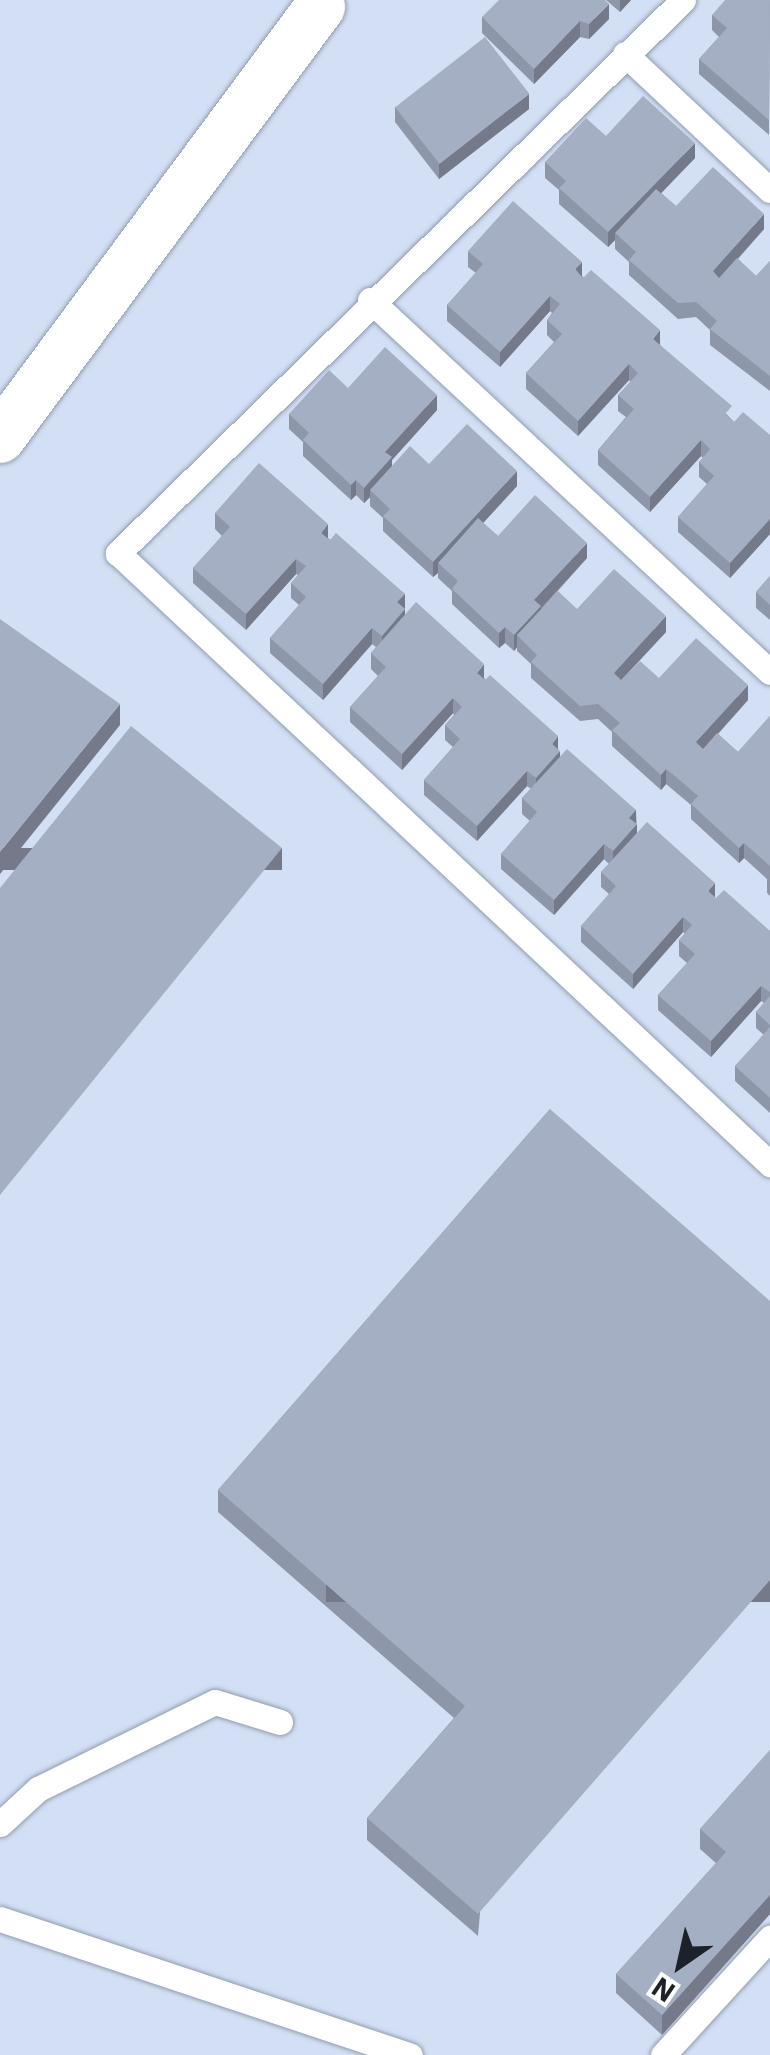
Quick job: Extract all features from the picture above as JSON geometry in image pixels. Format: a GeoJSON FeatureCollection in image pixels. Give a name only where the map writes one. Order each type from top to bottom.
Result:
{"type":"FeatureCollection","features":[{"type":"Feature","properties":{"kind":"street"},"geometry":{"type":"LineString","coordinates":[[0,438],[320,6]]}},
{"type":"Feature","properties":{"kind":"lane"},"geometry":{"type":"LineString","coordinates":[[683,0],[370,300],[118,553],[770,1164]]}},
{"type":"Feature","properties":{"kind":"lane"},"geometry":{"type":"LineString","coordinates":[[625,54],[770,190]]}},
{"type":"Feature","properties":{"kind":"lane"},"geometry":{"type":"LineString","coordinates":[[370,300],[770,672]]}},
{"type":"Feature","properties":{"kind":"lane"},"geometry":{"type":"LineString","coordinates":[[0,1824],[38,1789],[214,1702],[280,1722]]}},
{"type":"Feature","properties":{"kind":"lane"},"geometry":{"type":"LineString","coordinates":[[0,1919],[410,2055]]}},
{"type":"Feature","properties":{"kind":"lane"},"geometry":{"type":"LineString","coordinates":[[663,2055],[770,1938]]}},
{"type":"Feature","properties":{"kind":"building"},"geometry":{"type":"Polygon","coordinates":[[[499,0],[605,0],[609,4],[589,24],[580,21],[534,69],[482,17],[499,0]]]}},
{"type":"Feature","properties":{"kind":"building"},"geometry":{"type":"Polygon","coordinates":[[[725,0],[770,0],[769,120],[699,59],[727,28],[712,15],[725,0]]]}},
{"type":"Feature","properties":{"kind":"building"},"geometry":{"type":"Polygon","coordinates":[[[485,37],[529,94],[439,164],[395,107],[485,37]]]}},
{"type":"Feature","properties":{"kind":"building"},"geometry":{"type":"Polygon","coordinates":[[[643,96],[695,143],[608,232],[559,188],[566,181],[545,162],[586,118],[606,136],[643,96]]]}},
{"type":"Feature","properties":{"kind":"building"},"geometry":{"type":"Polygon","coordinates":[[[713,167],[764,214],[713,271],[719,278],[737,258],[756,276],[770,261],[770,376],[710,329],[717,321],[696,302],[678,303],[629,260],[636,252],[615,233],[656,189],[676,206],[713,167]]]}},
{"type":"Feature","properties":{"kind":"building"},"geometry":{"type":"Polygon","coordinates":[[[513,201],[582,262],[575,269],[583,278],[591,270],[660,330],[653,339],[732,406],[725,414],[734,422],[743,412],[770,435],[770,519],[730,563],[678,517],[714,476],[699,462],[710,449],[701,440],[650,497],[598,450],[634,409],[618,395],[638,373],[629,364],[578,421],[526,373],[562,334],[547,320],[560,304],[550,296],[500,352],[447,305],[483,264],[468,251],[513,201]]]}},
{"type":"Feature","properties":{"kind":"building"},"geometry":{"type":"Polygon","coordinates":[[[385,347],[437,395],[385,452],[392,457],[364,488],[356,480],[351,485],[303,440],[309,433],[289,414],[329,370],[348,388],[385,347]]]}},
{"type":"Feature","properties":{"kind":"building"},"geometry":{"type":"Polygon","coordinates":[[[467,424],[517,471],[433,562],[383,516],[390,509],[370,490],[410,446],[429,464],[467,424]]]}},
{"type":"Feature","properties":{"kind":"building"},"geometry":{"type":"Polygon","coordinates":[[[259,463],[328,524],[321,533],[330,540],[336,533],[405,594],[397,602],[405,609],[382,636],[372,628],[323,684],[270,638],[306,597],[291,583],[306,566],[296,559],[246,614],[193,568],[230,527],[215,513],[259,463]]]}},
{"type":"Feature","properties":{"kind":"building"},"geometry":{"type":"Polygon","coordinates":[[[535,495],[587,543],[534,600],[541,606],[514,635],[505,627],[499,633],[452,589],[458,581],[438,563],[478,518],[498,536],[535,495]]]}},
{"type":"Feature","properties":{"kind":"building"},"geometry":{"type":"Polygon","coordinates":[[[614,569],[666,616],[614,673],[621,680],[640,661],[659,678],[696,638],[748,685],[696,742],[703,749],[717,733],[738,752],[770,716],[770,866],[744,843],[739,848],[691,804],[698,796],[666,769],[661,775],[612,730],[620,723],[598,704],[580,706],[531,662],[537,655],[517,635],[558,591],[577,609],[614,569]]]}},
{"type":"Feature","properties":{"kind":"building"},"geometry":{"type":"Polygon","coordinates":[[[770,576],[770,605],[756,592],[770,576]]]}},
{"type":"Feature","properties":{"kind":"building"},"geometry":{"type":"Polygon","coordinates":[[[416,602],[484,664],[477,673],[485,680],[490,675],[558,736],[552,744],[560,751],[536,778],[527,771],[477,826],[424,780],[460,739],[445,725],[462,707],[453,698],[402,754],[350,707],[386,667],[371,653],[416,602]]]}},
{"type":"Feature","properties":{"kind":"building"},"geometry":{"type":"Polygon","coordinates":[[[0,619],[120,704],[0,852],[0,619]]]}},
{"type":"Feature","properties":{"kind":"building"},"geometry":{"type":"Polygon","coordinates":[[[131,726],[282,848],[0,1195],[0,888],[131,726]]]}},
{"type":"Feature","properties":{"kind":"building"},"geometry":{"type":"Polygon","coordinates":[[[567,749],[636,810],[629,818],[637,824],[613,851],[604,844],[554,900],[501,854],[537,812],[522,798],[567,749]]]}},
{"type":"Feature","properties":{"kind":"building"},"geometry":{"type":"Polygon","coordinates":[[[647,822],[715,883],[708,891],[716,898],[724,890],[770,931],[770,992],[761,986],[711,1041],[658,995],[695,954],[679,940],[692,925],[683,917],[633,974],[581,926],[616,886],[601,872],[647,822]]]}},
{"type":"Feature","properties":{"kind":"building"},"geometry":{"type":"Polygon","coordinates":[[[770,996],[770,1025],[756,1012],[770,996]]]}},
{"type":"Feature","properties":{"kind":"building"},"geometry":{"type":"Polygon","coordinates":[[[770,1027],[770,1098],[735,1066],[770,1027]]]}},
{"type":"Feature","properties":{"kind":"building"},"geometry":{"type":"Polygon","coordinates":[[[550,1109],[770,1301],[770,1580],[478,1914],[367,1818],[465,1706],[218,1490],[550,1109]]]}},
{"type":"Feature","properties":{"kind":"building"},"geometry":{"type":"Polygon","coordinates":[[[770,1750],[770,1895],[662,2015],[616,1974],[726,1852],[700,1829],[770,1750]]]}}]}
